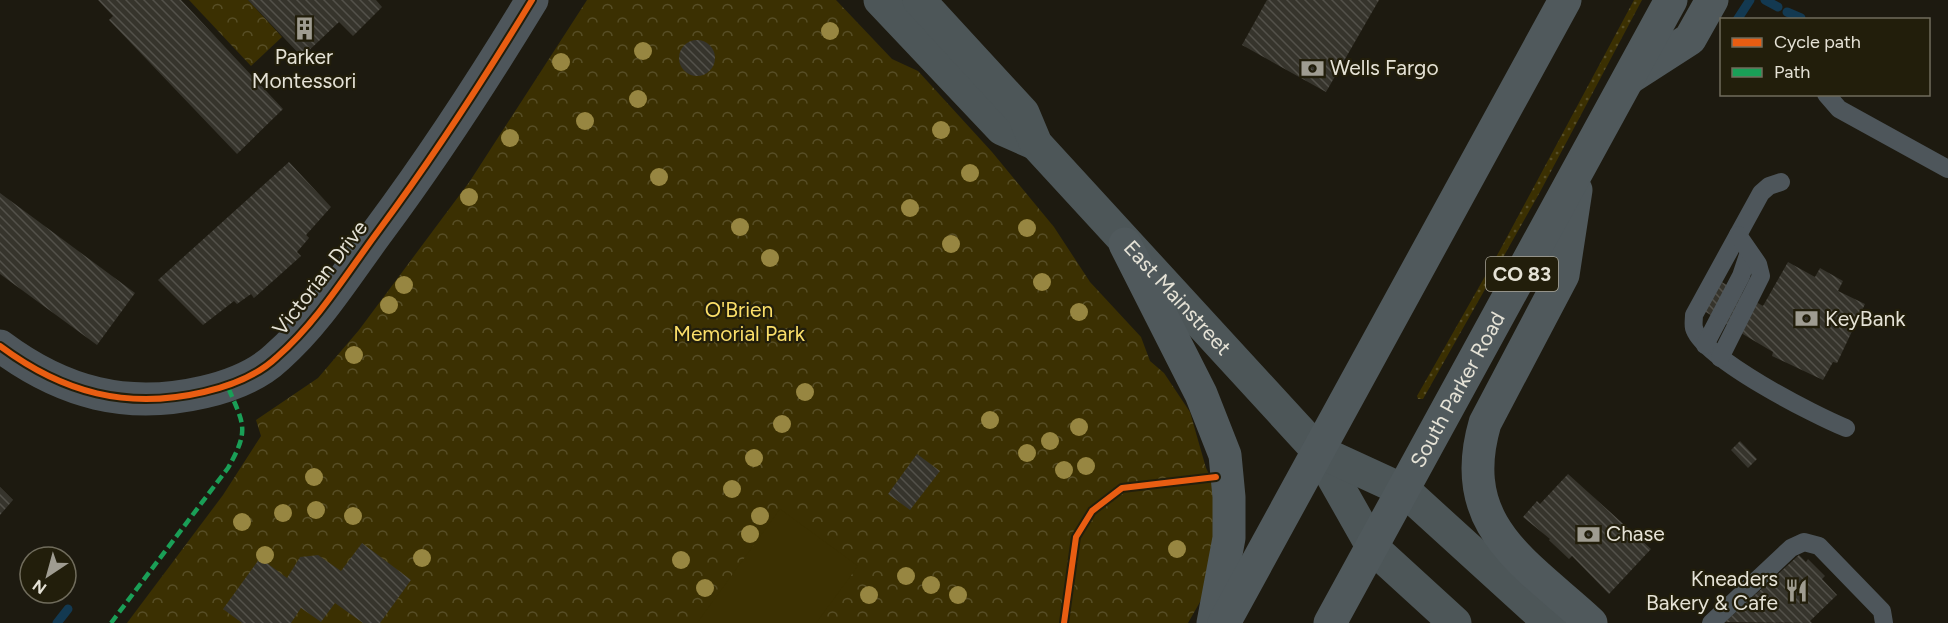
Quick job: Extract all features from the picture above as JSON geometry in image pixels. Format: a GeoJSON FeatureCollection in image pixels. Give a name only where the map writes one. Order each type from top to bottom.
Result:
{"type":"FeatureCollection","features":[{"type":"Feature","properties":{"kind":"highway"},"geometry":{"type":"LineString","coordinates":[[1224,623],[1565,0]]}},
{"type":"Feature","properties":{"kind":"highway","name":"South Parker Road"},"geometry":{"type":"LineString","coordinates":[[1330,623],[1405,491],[1671,0]]}},
{"type":"Feature","properties":{"kind":"highway"},"geometry":{"type":"LineString","coordinates":[[1630,78],[1690,39],[1712,0]]}},
{"type":"Feature","properties":{"kind":"highway"},"geometry":{"type":"LineString","coordinates":[[1579,170],[1563,275],[1485,423],[1478,449],[1476,482],[1483,507],[1500,537],[1591,623]]}},
{"type":"Feature","properties":{"kind":"highway"},"geometry":{"type":"LineString","coordinates":[[1125,244],[1212,417],[1225,455],[1229,497],[1229,538],[1213,623]]}},
{"type":"Feature","properties":{"kind":"main road","name":"East Mainstreet"},"geometry":{"type":"LineString","coordinates":[[880,0],[1002,129],[1036,144]]}},
{"type":"Feature","properties":{"kind":"main road","name":"East Mainstreet"},"geometry":{"type":"LineString","coordinates":[[919,0],[1023,113],[1036,144],[1125,244],[1318,451],[1373,548],[1455,623]]}},
{"type":"Feature","properties":{"kind":"main road","name":"East Mainstreet"},"geometry":{"type":"LineString","coordinates":[[1318,451],[1405,491],[1550,623]]}},
{"type":"Feature","properties":{"kind":"street","name":"Victorian Drive"},"geometry":{"type":"LineString","coordinates":[[0,346],[42,374],[72,387],[100,395],[137,400],[177,398],[210,391],[238,381],[269,364],[310,322],[419,178],[532,0]]}},
{"type":"Feature","properties":{"kind":"lane"},"geometry":{"type":"LineString","coordinates":[[1828,96],[1839,109],[1948,169]]}},
{"type":"Feature","properties":{"kind":"lane"},"geometry":{"type":"LineString","coordinates":[[1781,182],[1769,186],[1761,193],[1694,315],[1693,327],[1705,345],[1720,358],[1823,419],[1846,428]]}},
{"type":"Feature","properties":{"kind":"lane"},"geometry":{"type":"LineString","coordinates":[[1720,358],[1759,284],[1760,269],[1738,236]]}},
{"type":"Feature","properties":{"kind":"lane"},"geometry":{"type":"LineString","coordinates":[[1705,345],[1741,276],[1749,252]]}},
{"type":"Feature","properties":{"kind":"lane"},"geometry":{"type":"LineString","coordinates":[[1710,623],[1791,548],[1804,542],[1819,546],[1882,611],[1884,623]]}},
{"type":"Feature","properties":{"kind":"green space"},"geometry":{"type":"Polygon","coordinates":[[[189,0],[248,0],[282,37],[251,66],[189,0]]]}},
{"type":"Feature","properties":{"kind":"green space","name":"O'Brien Memorial Park"},"geometry":{"type":"Polygon","coordinates":[[[587,0],[836,0],[892,59],[918,71],[992,152],[1054,227],[1090,282],[1141,337],[1150,361],[1164,373],[1190,412],[1206,468],[1217,490],[1218,520],[1204,595],[1188,623],[127,623],[223,495],[261,436],[256,420],[318,378],[359,330],[470,181],[587,0]]]}},
{"type":"Feature","properties":{"kind":"green space"},"geometry":{"type":"Polygon","coordinates":[[[1634,0],[1642,0],[1540,192],[1423,399],[1418,399],[1417,396],[1500,250],[1634,0]]]}},
{"type":"Feature","properties":{"kind":"green space"},"geometry":{"type":"Polygon","coordinates":[[[780,509],[858,566],[816,623],[697,623],[780,509]]]}},
{"type":"Feature","properties":{"kind":"building"},"geometry":{"type":"Polygon","coordinates":[[[98,0],[181,0],[283,109],[237,154],[109,20],[113,16],[98,0]]]}},
{"type":"Feature","properties":{"kind":"building","name":"Parker Montessori"},"geometry":{"type":"Polygon","coordinates":[[[248,0],[376,0],[382,7],[353,36],[339,22],[302,57],[248,0]]]}},
{"type":"Feature","properties":{"kind":"building","name":"Wells Fargo"},"geometry":{"type":"Polygon","coordinates":[[[1267,0],[1379,0],[1326,92],[1242,45],[1267,0]]]}},
{"type":"Feature","properties":{"kind":"building"},"geometry":{"type":"Polygon","coordinates":[[[697,40],[710,45],[715,58],[710,71],[697,76],[684,71],[679,58],[684,45],[697,40]]]}},
{"type":"Feature","properties":{"kind":"building"},"geometry":{"type":"Polygon","coordinates":[[[289,162],[331,207],[306,235],[309,238],[297,252],[301,256],[254,298],[251,294],[237,304],[234,301],[203,325],[158,280],[289,162]]]}},
{"type":"Feature","properties":{"kind":"building"},"geometry":{"type":"Polygon","coordinates":[[[0,193],[135,293],[97,345],[0,274],[0,193]]]}},
{"type":"Feature","properties":{"kind":"building","name":"KeyBank"},"geometry":{"type":"Polygon","coordinates":[[[1788,262],[1815,277],[1820,268],[1843,281],[1838,291],[1865,304],[1837,363],[1833,362],[1823,380],[1772,356],[1773,352],[1704,311],[1720,281],[1763,306],[1788,262]]]}},
{"type":"Feature","properties":{"kind":"building"},"geometry":{"type":"Polygon","coordinates":[[[1740,441],[1757,459],[1748,468],[1731,450],[1740,441]]]}},
{"type":"Feature","properties":{"kind":"building"},"geometry":{"type":"Polygon","coordinates":[[[917,454],[940,471],[910,510],[888,494],[917,454]]]}},
{"type":"Feature","properties":{"kind":"building","name":"Chase"},"geometry":{"type":"Polygon","coordinates":[[[1568,474],[1651,549],[1609,594],[1572,556],[1569,559],[1550,539],[1523,517],[1537,501],[1540,504],[1568,474]]]}},
{"type":"Feature","properties":{"kind":"building"},"geometry":{"type":"Polygon","coordinates":[[[0,487],[13,500],[0,515],[0,487]]]}},
{"type":"Feature","properties":{"kind":"building"},"geometry":{"type":"Polygon","coordinates":[[[362,543],[411,580],[380,623],[363,623],[335,603],[321,622],[301,608],[291,623],[242,623],[223,609],[260,558],[287,578],[300,557],[318,555],[341,571],[362,543]]]}},
{"type":"Feature","properties":{"kind":"building","name":"Kneaders Bakery & Cafe"},"geometry":{"type":"Polygon","coordinates":[[[1799,555],[1806,562],[1808,559],[1825,576],[1822,579],[1837,595],[1810,621],[1812,623],[1725,622],[1799,555]]]}},
{"type":"Feature","properties":{"kind":"waterway"},"geometry":{"type":"LineString","coordinates":[[1738,18],[1750,0]]}},
{"type":"Feature","properties":{"kind":"waterway"},"geometry":{"type":"LineString","coordinates":[[1765,0],[1778,7]]}},
{"type":"Feature","properties":{"kind":"waterway"},"geometry":{"type":"LineString","coordinates":[[1787,12],[1801,18]]}},
{"type":"Feature","properties":{"kind":"waterway"},"geometry":{"type":"LineString","coordinates":[[57,623],[68,609]]}},
{"type":"Feature","properties":{"kind":"marked path"},"geometry":{"type":"LineString","coordinates":[[111,623],[228,468],[235,455],[240,444],[242,427],[227,385]]}},
{"type":"Feature","properties":{"kind":"cycle path"},"geometry":{"type":"LineString","coordinates":[[0,346],[48,376],[72,386],[122,398],[176,397],[204,392],[234,383],[261,369],[292,343],[331,296],[439,146],[532,0]]}},
{"type":"Feature","properties":{"kind":"cycle path"},"geometry":{"type":"LineString","coordinates":[[1064,623],[1076,537],[1092,511],[1122,488],[1216,477]]}},
{"type":"Feature","properties":{"kind":"place","name":"Parker Montessori"},"geometry":{"type":"Point","coordinates":[304,29]}},
{"type":"Feature","properties":{"kind":"place","name":"Wells Fargo"},"geometry":{"type":"Point","coordinates":[1312,68]}},
{"type":"Feature","properties":{"kind":"place","name":"KeyBank"},"geometry":{"type":"Point","coordinates":[1807,319]}},
{"type":"Feature","properties":{"kind":"place","name":"Chase"},"geometry":{"type":"Point","coordinates":[1588,534]}},
{"type":"Feature","properties":{"kind":"place","name":"Kneaders Bakery & Cafe"},"geometry":{"type":"Point","coordinates":[1796,591]}}]}
